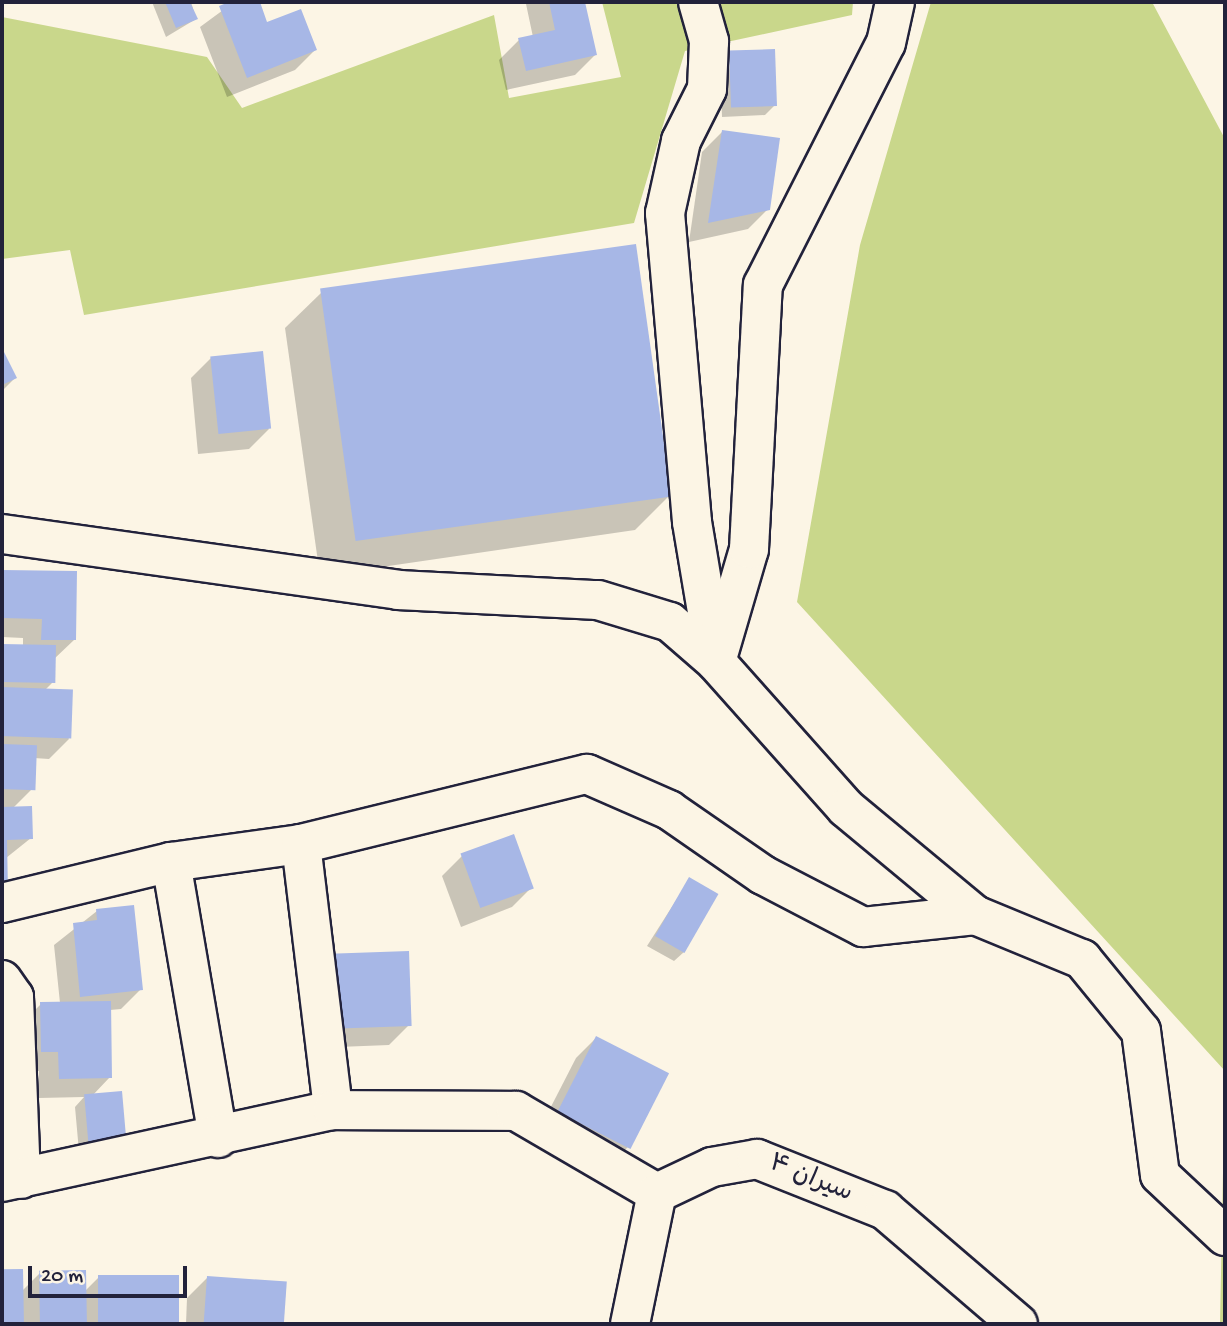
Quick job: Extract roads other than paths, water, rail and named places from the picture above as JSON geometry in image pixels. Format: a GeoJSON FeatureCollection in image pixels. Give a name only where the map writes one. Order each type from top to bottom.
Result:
{"type":"FeatureCollection","features":[{"type":"Feature","properties":{"kind":"street"},"geometry":{"type":"LineString","coordinates":[[698,2],[709,41],[708,89],[681,141],[665,213],[692,522],[716,662]]}},
{"type":"Feature","properties":{"kind":"street"},"geometry":{"type":"LineString","coordinates":[[716,662],[749,549],[763,285],[886,43],[895,2]]}},
{"type":"Feature","properties":{"kind":"street"},"geometry":{"type":"LineString","coordinates":[[2,534],[398,590],[598,600],[670,622],[716,662],[846,808],[975,915],[1082,959],[1142,1031],[1160,1175],[1225,1236]]}},
{"type":"Feature","properties":{"kind":"street"},"geometry":{"type":"LineString","coordinates":[[2,903],[171,862],[301,844],[587,774],[669,810],[763,875],[863,927],[975,915]]}},
{"type":"Feature","properties":{"kind":"street"},"geometry":{"type":"LineString","coordinates":[[301,844],[333,1110]]}},
{"type":"Feature","properties":{"kind":"street"},"geometry":{"type":"LineString","coordinates":[[171,862],[218,1138]]}},
{"type":"Feature","properties":{"kind":"street"},"geometry":{"type":"LineString","coordinates":[[2,979],[14,997],[12,1180],[218,1138],[333,1110],[516,1111],[657,1193],[630,1324]]}},
{"type":"Feature","properties":{"kind":"street","name":"سیران ۴"},"geometry":{"type":"LineString","coordinates":[[657,1193],[712,1167],[757,1159],[885,1210],[1018,1324]]}}]}
